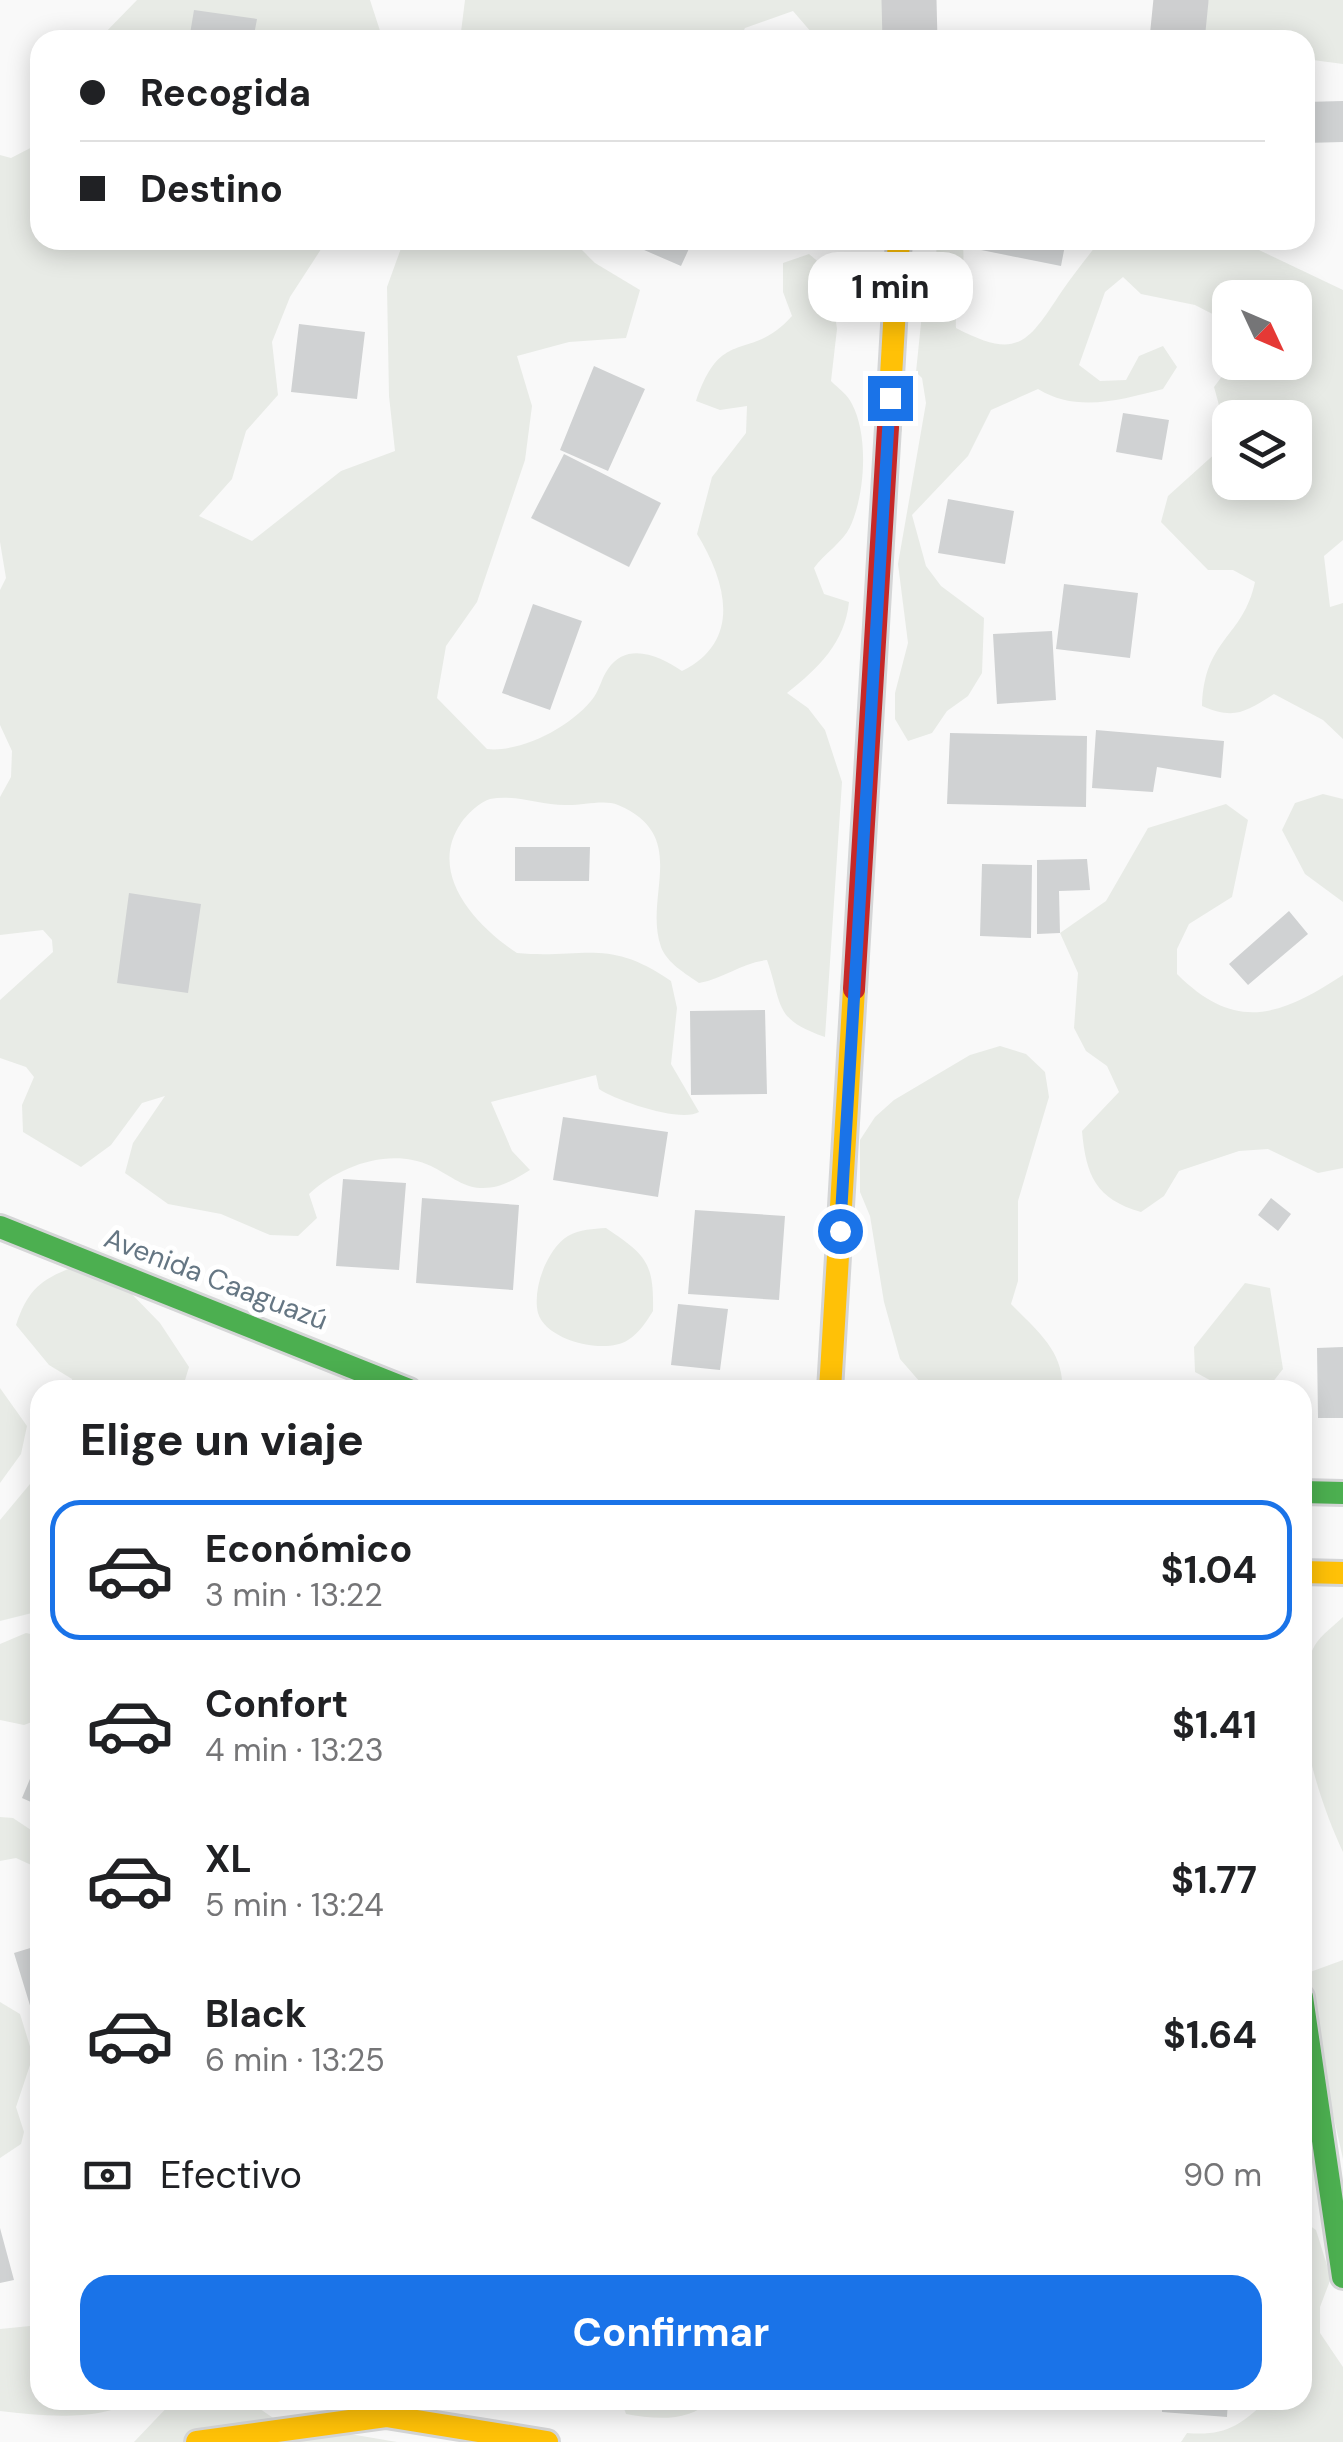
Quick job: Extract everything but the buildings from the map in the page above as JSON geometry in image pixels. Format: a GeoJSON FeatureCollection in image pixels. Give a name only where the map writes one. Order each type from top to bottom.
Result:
{"type":"FeatureCollection","features":[{"type":"Feature","properties":{"kind":"street"},"geometry":{"type":"LineString","coordinates":[[1179,30],[1182,0]]}},
{"type":"Feature","properties":{"kind":"street"},"geometry":{"type":"LineString","coordinates":[[831,1380],[897,250]]}},
{"type":"Feature","properties":{"kind":"street","name":"Avenida Caaguazú"},"geometry":{"type":"LineString","coordinates":[[0,1227],[384,1380]]}},
{"type":"Feature","properties":{"kind":"street"},"geometry":{"type":"LineString","coordinates":[[1312,1492],[1343,1492]]}},
{"type":"Feature","properties":{"kind":"street"},"geometry":{"type":"LineString","coordinates":[[1312,1572],[1343,1573]]}},
{"type":"Feature","properties":{"kind":"street"},"geometry":{"type":"LineString","coordinates":[[1312,2065],[1343,2277]]}},
{"type":"Feature","properties":{"kind":"street"},"geometry":{"type":"LineString","coordinates":[[197,2442],[386,2416],[409,2432],[547,2442]]}},
{"type":"Feature","properties":{"kind":"shaded area"},"geometry":{"type":"Polygon","coordinates":[[[137,0],[370,0],[380,30],[108,30],[137,0]]]}},
{"type":"Feature","properties":{"kind":"shaded area"},"geometry":{"type":"Polygon","coordinates":[[[465,0],[897,0],[895,30],[809,30],[793,11],[744,30],[461,30],[465,0]]]}},
{"type":"Feature","properties":{"kind":"shaded area"},"geometry":{"type":"Polygon","coordinates":[[[1164,0],[1343,0],[1343,64],[1315,60],[1315,30],[1195,30],[1164,0]]]}},
{"type":"Feature","properties":{"kind":"shaded area"},"geometry":{"type":"Polygon","coordinates":[[[30,148],[30,250],[321,250],[290,297],[272,342],[278,395],[246,431],[232,479],[199,516],[252,541],[341,471],[395,451],[389,396],[387,287],[400,250],[582,250],[595,263],[640,290],[626,338],[569,342],[517,356],[532,406],[525,460],[477,602],[446,646],[437,698],[487,749],[531,742],[561,727],[585,707],[608,669],[624,655],[654,656],[682,671],[701,659],[714,644],[721,627],[721,591],[697,534],[712,477],[746,433],[747,406],[720,410],[696,401],[706,377],[726,353],[763,339],[792,316],[783,292],[783,263],[809,254],[829,271],[837,329],[831,381],[848,398],[857,417],[863,449],[862,482],[850,527],[814,568],[824,594],[849,602],[842,630],[820,664],[787,693],[808,708],[825,730],[842,782],[825,1037],[788,1017],[767,960],[699,983],[668,958],[657,928],[659,850],[653,833],[640,818],[612,803],[565,805],[499,798],[470,812],[452,842],[453,879],[461,896],[486,928],[517,953],[612,954],[649,967],[671,981],[677,1008],[671,1064],[699,1112],[664,1113],[620,1099],[599,1089],[596,1075],[491,1102],[512,1151],[530,1170],[500,1185],[480,1188],[416,1161],[399,1158],[367,1162],[336,1175],[309,1194],[317,1218],[298,1236],[270,1235],[221,1214],[168,1204],[125,1173],[133,1143],[165,1096],[142,1103],[111,1145],[81,1167],[23,1132],[22,1105],[34,1077],[26,1067],[0,1058],[0,1000],[53,952],[52,940],[43,930],[0,935],[0,797],[11,777],[12,751],[0,725],[0,590],[6,578],[0,542],[0,155],[11,158],[30,148]]]}},
{"type":"Feature","properties":{"kind":"shaded area"},"geometry":{"type":"Polygon","coordinates":[[[936,250],[962,250],[956,328],[994,343],[1020,341],[1030,334],[1092,250],[1259,250],[1343,290],[1343,540],[1324,556],[1330,607],[1343,603],[1343,739],[1323,720],[1274,694],[1240,712],[1223,713],[1202,706],[1209,666],[1242,615],[1255,582],[1233,570],[1208,570],[1161,522],[1168,496],[1212,456],[1212,500],[1312,500],[1312,400],[1218,400],[1214,387],[1219,380],[1312,380],[1312,280],[1212,280],[1212,314],[1195,305],[1141,294],[1123,277],[1105,292],[1079,365],[1100,381],[1126,380],[1139,356],[1163,346],[1177,367],[1163,389],[1115,400],[1083,402],[1068,401],[1038,389],[991,410],[968,456],[912,515],[926,566],[941,586],[984,618],[982,673],[968,696],[947,711],[932,733],[908,741],[895,719],[895,693],[908,643],[898,564],[926,403],[922,378],[916,372],[924,294],[937,269],[936,250]]]}},
{"type":"Feature","properties":{"kind":"shaded area"},"geometry":{"type":"Polygon","coordinates":[[[1323,794],[1343,799],[1343,902],[1305,874],[1282,830],[1295,803],[1323,794]]]}},
{"type":"Feature","properties":{"kind":"shaded area"},"geometry":{"type":"Polygon","coordinates":[[[1226,804],[1248,820],[1232,897],[1189,924],[1177,949],[1177,974],[1219,1005],[1258,1012],[1299,1000],[1343,975],[1343,1168],[1318,1173],[1268,1149],[1239,1151],[1179,1171],[1164,1196],[1141,1212],[1104,1193],[1087,1161],[1082,1131],[1119,1092],[1107,1066],[1086,1051],[1074,1028],[1078,973],[1060,933],[1106,901],[1148,828],[1226,804]]]}},
{"type":"Feature","properties":{"kind":"shaded area"},"geometry":{"type":"Polygon","coordinates":[[[1000,1046],[1026,1054],[1045,1072],[1049,1097],[1018,1201],[1018,1281],[1011,1304],[1054,1353],[1062,1380],[918,1380],[900,1359],[884,1302],[870,1216],[860,1192],[860,1140],[875,1117],[894,1100],[970,1055],[1000,1046]]]}},
{"type":"Feature","properties":{"kind":"shaded area"},"geometry":{"type":"Polygon","coordinates":[[[606,1228],[645,1261],[652,1281],[653,1311],[628,1340],[606,1346],[578,1343],[543,1323],[537,1303],[539,1282],[560,1242],[577,1232],[606,1228]]]}},
{"type":"Feature","properties":{"kind":"shaded area"},"geometry":{"type":"Polygon","coordinates":[[[71,1268],[122,1284],[160,1323],[189,1367],[185,1380],[72,1380],[49,1365],[16,1325],[25,1304],[50,1277],[71,1268]]]}},
{"type":"Feature","properties":{"kind":"shaded area"},"geometry":{"type":"Polygon","coordinates":[[[1245,1283],[1270,1288],[1283,1369],[1274,1380],[1210,1380],[1195,1372],[1194,1347],[1245,1283]]]}},
{"type":"Feature","properties":{"kind":"shaded area"},"geometry":{"type":"Polygon","coordinates":[[[0,1388],[27,1426],[21,1454],[0,1483],[0,1388]]]}},
{"type":"Feature","properties":{"kind":"shaded area"},"geometry":{"type":"Polygon","coordinates":[[[30,1484],[30,1614],[0,1621],[0,1520],[30,1484]]]}},
{"type":"Feature","properties":{"kind":"shaded area"},"geometry":{"type":"Polygon","coordinates":[[[1343,1617],[1343,1852],[1312,1766],[1312,1652],[1324,1634],[1343,1617]]]}},
{"type":"Feature","properties":{"kind":"shaded area"},"geometry":{"type":"Polygon","coordinates":[[[30,1634],[30,1723],[24,1725],[0,1720],[0,1644],[30,1634]]]}},
{"type":"Feature","properties":{"kind":"shaded area"},"geometry":{"type":"Polygon","coordinates":[[[0,1817],[13,1818],[30,1829],[30,1864],[16,1858],[0,1861],[0,1817]]]}},
{"type":"Feature","properties":{"kind":"shaded area"},"geometry":{"type":"Polygon","coordinates":[[[1343,1960],[1343,2159],[1312,2020],[1312,1971],[1343,1960]]]}},
{"type":"Feature","properties":{"kind":"shaded area"},"geometry":{"type":"Polygon","coordinates":[[[0,2002],[20,2014],[30,2046],[30,2065],[16,2107],[24,2132],[21,2144],[0,2158],[0,2002]]]}},
{"type":"Feature","properties":{"kind":"shaded area"},"geometry":{"type":"Polygon","coordinates":[[[1312,2227],[1331,2278],[1320,2307],[1320,2333],[1343,2367],[1343,2442],[1181,2442],[1187,2433],[1222,2431],[1256,2410],[1312,2410],[1312,2227]]]}},
{"type":"Feature","properties":{"kind":"shaded area"},"geometry":{"type":"Polygon","coordinates":[[[30,2326],[30,2410],[111,2410],[52,2416],[0,2411],[0,2329],[30,2326]]]}},
{"type":"Feature","properties":{"kind":"shaded area"},"geometry":{"type":"Polygon","coordinates":[[[164,2410],[262,2410],[279,2422],[397,2442],[134,2442],[164,2410]]]}},
{"type":"Feature","properties":{"kind":"shaded area"},"geometry":{"type":"Polygon","coordinates":[[[625,2410],[697,2410],[659,2418],[626,2414],[625,2410]]]}},
{"type":"Feature","properties":{"kind":"traffic: fast"},"geometry":{"type":"LineString","coordinates":[[0,1227],[384,1380]]}},
{"type":"Feature","properties":{"kind":"traffic: fast"},"geometry":{"type":"LineString","coordinates":[[1312,1492],[1343,1493]]}},
{"type":"Feature","properties":{"kind":"traffic: fast"},"geometry":{"type":"LineString","coordinates":[[1312,2065],[1343,2277]]}},
{"type":"Feature","properties":{"kind":"traffic: slow"},"geometry":{"type":"LineString","coordinates":[[888,427],[898,250]]}},
{"type":"Feature","properties":{"kind":"traffic: slow"},"geometry":{"type":"LineString","coordinates":[[831,1380],[854,989]]}},
{"type":"Feature","properties":{"kind":"traffic: slow"},"geometry":{"type":"LineString","coordinates":[[1312,1572],[1343,1573]]}},
{"type":"Feature","properties":{"kind":"traffic: slow"},"geometry":{"type":"LineString","coordinates":[[197,2442],[386,2416],[547,2442]]}},
{"type":"Feature","properties":{"kind":"traffic: jam"},"geometry":{"type":"LineString","coordinates":[[854,989],[888,427]]}},
{"type":"Feature","properties":{"kind":"route"},"geometry":{"type":"LineString","coordinates":[[840,1231],[890,398]]}}]}
